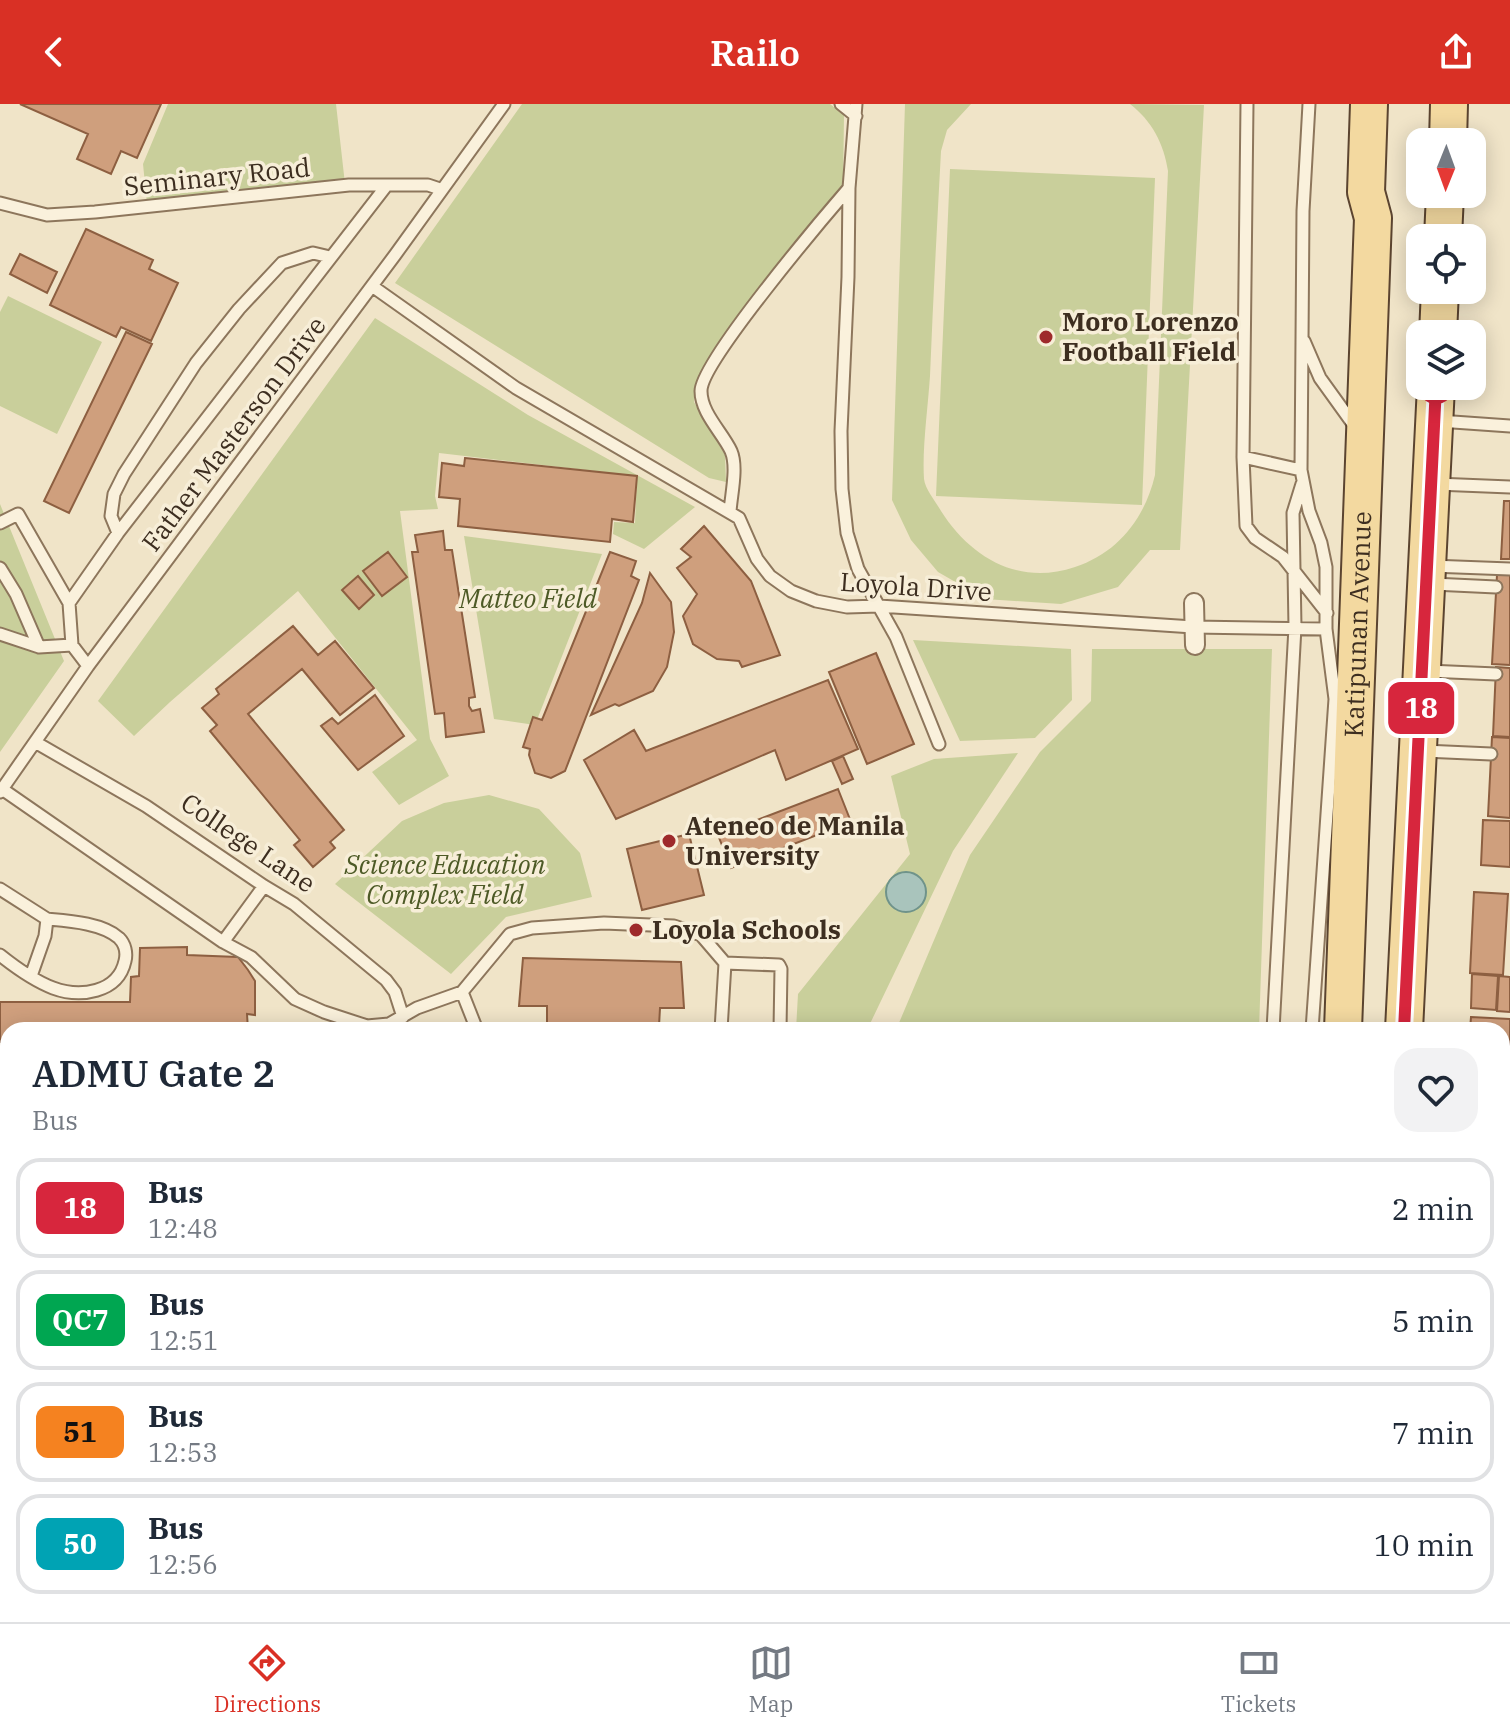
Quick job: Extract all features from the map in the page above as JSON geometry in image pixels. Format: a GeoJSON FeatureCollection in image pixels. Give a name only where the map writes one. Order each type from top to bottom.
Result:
{"type":"FeatureCollection","features":[{"type":"Feature","properties":{"kind":"main road","name":"Katipunan Avenue"},"geometry":{"type":"LineString","coordinates":[[1343,1022],[1373,218],[1366,192],[1369,104]]}},
{"type":"Feature","properties":{"kind":"main road","name":"Katipunan Avenue"},"geometry":{"type":"LineString","coordinates":[[1373,218],[1385,190],[1395,104]]}},
{"type":"Feature","properties":{"kind":"main road"},"geometry":{"type":"LineString","coordinates":[[1448,128],[1449,104]]}},
{"type":"Feature","properties":{"kind":"main road"},"geometry":{"type":"LineString","coordinates":[[1404,1022],[1435,404]]}},
{"type":"Feature","properties":{"kind":"street"},"geometry":{"type":"LineString","coordinates":[[1194,603],[1194,636]]}},
{"type":"Feature","properties":{"kind":"lane","name":"Father Masterson Drive"},"geometry":{"type":"LineString","coordinates":[[1,791],[88,666],[504,104]]}},
{"type":"Feature","properties":{"kind":"lane"},"geometry":{"type":"LineString","coordinates":[[841,104],[856,110],[849,188],[842,489],[847,533],[854,556],[896,637],[939,744]]}},
{"type":"Feature","properties":{"kind":"lane"},"geometry":{"type":"LineString","coordinates":[[1247,104],[1243,457],[1246,526],[1255,538],[1283,557],[1327,613]]}},
{"type":"Feature","properties":{"kind":"lane"},"geometry":{"type":"LineString","coordinates":[[1273,1022],[1295,627],[1293,513],[1302,476],[1303,211],[1309,104]]}},
{"type":"Feature","properties":{"kind":"lane","name":"Seminary Road"},"geometry":{"type":"LineString","coordinates":[[0,203],[47,215],[349,185],[428,185],[440,189]]}},
{"type":"Feature","properties":{"kind":"lane"},"geometry":{"type":"LineString","coordinates":[[69,603],[118,533],[387,185]]}},
{"type":"Feature","properties":{"kind":"lane"},"geometry":{"type":"LineString","coordinates":[[730,512],[732,454],[703,401],[702,383],[709,367],[744,319],[849,188]]}},
{"type":"Feature","properties":{"kind":"lane"},"geometry":{"type":"LineString","coordinates":[[118,533],[111,516],[114,494],[196,363],[239,309],[282,263],[313,253],[330,257]]}},
{"type":"Feature","properties":{"kind":"lane","name":"Loyola Drive"},"geometry":{"type":"LineString","coordinates":[[372,286],[516,388],[739,518],[757,559],[770,576],[791,591],[816,601],[847,607],[879,606],[1194,636],[1295,627],[1326,629]]}},
{"type":"Feature","properties":{"kind":"lane"},"geometry":{"type":"LineString","coordinates":[[1303,336],[1320,378],[1365,439]]}},
{"type":"Feature","properties":{"kind":"lane"},"geometry":{"type":"LineString","coordinates":[[1435,404],[1510,426]]}},
{"type":"Feature","properties":{"kind":"lane"},"geometry":{"type":"LineString","coordinates":[[1243,457],[1302,476]]}},
{"type":"Feature","properties":{"kind":"lane"},"geometry":{"type":"LineString","coordinates":[[1302,476],[1326,567],[1326,629],[1335,699],[1313,1022]]}},
{"type":"Feature","properties":{"kind":"lane"},"geometry":{"type":"LineString","coordinates":[[1431,484],[1510,487]]}},
{"type":"Feature","properties":{"kind":"lane"},"geometry":{"type":"LineString","coordinates":[[0,523],[18,514],[69,603],[72,645],[88,666]]}},
{"type":"Feature","properties":{"kind":"lane"},"geometry":{"type":"LineString","coordinates":[[0,568],[16,594],[39,647]]}},
{"type":"Feature","properties":{"kind":"lane"},"geometry":{"type":"LineString","coordinates":[[1428,575],[1510,569]]}},
{"type":"Feature","properties":{"kind":"lane"},"geometry":{"type":"LineString","coordinates":[[1428,575],[1496,587]]}},
{"type":"Feature","properties":{"kind":"lane"},"geometry":{"type":"LineString","coordinates":[[0,634],[39,647],[72,645]]}},
{"type":"Feature","properties":{"kind":"lane"},"geometry":{"type":"LineString","coordinates":[[1423,671],[1496,674]]}},
{"type":"Feature","properties":{"kind":"lane","name":"College Lane"},"geometry":{"type":"LineString","coordinates":[[35,742],[146,806],[294,904],[386,980],[395,992],[403,1017]]}},
{"type":"Feature","properties":{"kind":"lane"},"geometry":{"type":"LineString","coordinates":[[1419,750],[1491,754]]}},
{"type":"Feature","properties":{"kind":"lane"},"geometry":{"type":"LineString","coordinates":[[1,791],[223,942],[251,957],[295,999],[355,1022]]}},
{"type":"Feature","properties":{"kind":"lane"},"geometry":{"type":"LineString","coordinates":[[223,942],[264,886]]}},
{"type":"Feature","properties":{"kind":"lane"},"geometry":{"type":"LineString","coordinates":[[0,889],[47,919],[82,923],[118,936],[123,942],[125,964],[121,975],[113,983],[90,992],[54,988],[0,955]]}},
{"type":"Feature","properties":{"kind":"lane"},"geometry":{"type":"LineString","coordinates":[[31,976],[45,936],[47,919]]}},
{"type":"Feature","properties":{"kind":"lane"},"geometry":{"type":"LineString","coordinates":[[393,1022],[417,1008],[462,992],[510,934],[543,927],[604,923],[674,926],[701,935],[725,963],[721,1022]]}},
{"type":"Feature","properties":{"kind":"lane"},"geometry":{"type":"LineString","coordinates":[[725,963],[779,965],[780,1022]]}},
{"type":"Feature","properties":{"kind":"lane"},"geometry":{"type":"LineString","coordinates":[[462,992],[474,1022]]}},
{"type":"Feature","properties":{"kind":"green space"},"geometry":{"type":"Polygon","coordinates":[[[168,104],[336,104],[345,184],[147,204],[143,164],[168,104]]]}},
{"type":"Feature","properties":{"kind":"green space"},"geometry":{"type":"Polygon","coordinates":[[[522,104],[830,104],[844,115],[843,189],[697,382],[694,402],[725,455],[726,482],[709,478],[395,283],[522,104]]]}},
{"type":"Feature","properties":{"kind":"green space"},"geometry":{"type":"Polygon","coordinates":[[[905,104],[971,104],[947,130],[941,151],[925,483],[953,528],[967,542],[998,564],[1035,573],[1075,567],[1104,553],[1137,519],[1150,491],[1155,475],[1168,171],[1156,134],[1130,104],[1204,105],[1180,550],[1150,550],[1118,587],[1061,604],[985,599],[938,572],[911,540],[892,500],[905,104]]]}},
{"type":"Feature","properties":{"kind":"green space","name":"Moro Lorenzo Football Field"},"geometry":{"type":"Polygon","coordinates":[[[950,169],[1155,178],[1142,505],[936,496],[950,169]]]}},
{"type":"Feature","properties":{"kind":"green space"},"geometry":{"type":"Polygon","coordinates":[[[8,296],[102,342],[57,434],[0,406],[0,312],[8,296]]]}},
{"type":"Feature","properties":{"kind":"green space"},"geometry":{"type":"Polygon","coordinates":[[[375,318],[528,415],[695,507],[644,549],[613,534],[614,522],[635,523],[637,476],[439,453],[435,496],[438,509],[400,511],[430,739],[449,776],[399,805],[372,772],[417,740],[298,591],[134,736],[98,701],[375,318]]]}},
{"type":"Feature","properties":{"kind":"green space"},"geometry":{"type":"Polygon","coordinates":[[[0,504],[64,661],[0,752],[0,504]]]}},
{"type":"Feature","properties":{"kind":"green space","name":"Matteo Field"},"geometry":{"type":"Polygon","coordinates":[[[464,536],[602,554],[535,725],[494,719],[464,536]]]}},
{"type":"Feature","properties":{"kind":"green space"},"geometry":{"type":"Polygon","coordinates":[[[913,640],[1071,649],[1072,700],[1035,738],[960,741],[913,640]]]}},
{"type":"Feature","properties":{"kind":"green space"},"geometry":{"type":"Polygon","coordinates":[[[1092,649],[1272,649],[1259,1022],[899,1022],[970,855],[1040,752],[1091,701],[1092,649]]]}},
{"type":"Feature","properties":{"kind":"green space"},"geometry":{"type":"Polygon","coordinates":[[[1018,753],[953,851],[871,1022],[796,1022],[798,994],[910,854],[891,776],[934,759],[1018,753]]]}},
{"type":"Feature","properties":{"kind":"green space","name":"Science Education Complex Field"},"geometry":{"type":"Polygon","coordinates":[[[489,795],[539,809],[580,853],[592,897],[506,917],[451,974],[335,884],[402,821],[444,803],[489,795]]]}},
{"type":"Feature","properties":{"kind":"water"},"geometry":{"type":"Polygon","coordinates":[[[906,872],[920,878],[926,892],[920,906],[906,912],[892,906],[886,892],[892,878],[906,872]]]}},
{"type":"Feature","properties":{"kind":"building"},"geometry":{"type":"Polygon","coordinates":[[[20,104],[161,104],[137,158],[121,151],[111,174],[77,159],[88,134],[20,104]]]}},
{"type":"Feature","properties":{"kind":"building"},"geometry":{"type":"Polygon","coordinates":[[[86,229],[153,260],[149,269],[178,283],[151,341],[121,327],[116,337],[50,305],[86,229]]]}},
{"type":"Feature","properties":{"kind":"building"},"geometry":{"type":"Polygon","coordinates":[[[20,254],[57,272],[47,293],[10,274],[20,254]]]}},
{"type":"Feature","properties":{"kind":"building"},"geometry":{"type":"Polygon","coordinates":[[[126,332],[152,344],[69,513],[44,501],[126,332]]]}},
{"type":"Feature","properties":{"kind":"building"},"geometry":{"type":"Polygon","coordinates":[[[465,458],[637,476],[633,522],[612,519],[610,542],[458,526],[460,499],[439,497],[442,463],[464,466],[465,458]]]}},
{"type":"Feature","properties":{"kind":"building"},"geometry":{"type":"Polygon","coordinates":[[[1504,501],[1510,501],[1510,559],[1501,559],[1504,501]]]}},
{"type":"Feature","properties":{"kind":"building"},"geometry":{"type":"Polygon","coordinates":[[[704,526],[751,581],[780,655],[742,667],[739,661],[717,659],[693,644],[683,616],[697,594],[677,568],[691,557],[681,549],[704,526]]]}},
{"type":"Feature","properties":{"kind":"building"},"geometry":{"type":"Polygon","coordinates":[[[443,531],[445,550],[452,550],[475,697],[469,698],[469,706],[472,711],[480,709],[484,732],[446,737],[444,713],[435,714],[412,552],[418,552],[415,535],[443,531]]]}},
{"type":"Feature","properties":{"kind":"building"},"geometry":{"type":"Polygon","coordinates":[[[388,552],[407,577],[382,596],[363,571],[388,552]]]}},
{"type":"Feature","properties":{"kind":"building"},"geometry":{"type":"Polygon","coordinates":[[[610,552],[636,561],[631,576],[639,580],[565,771],[551,778],[535,773],[530,749],[523,747],[533,717],[542,720],[610,552]]]}},
{"type":"Feature","properties":{"kind":"building"},"geometry":{"type":"Polygon","coordinates":[[[650,573],[671,602],[674,632],[667,667],[653,691],[591,715],[642,603],[650,573]]]}},
{"type":"Feature","properties":{"kind":"building"},"geometry":{"type":"Polygon","coordinates":[[[1497,575],[1510,575],[1510,665],[1492,664],[1497,575]]]}},
{"type":"Feature","properties":{"kind":"building"},"geometry":{"type":"Polygon","coordinates":[[[358,576],[374,595],[359,609],[342,590],[358,576]]]}},
{"type":"Feature","properties":{"kind":"building"},"geometry":{"type":"Polygon","coordinates":[[[293,626],[318,655],[335,641],[374,688],[340,715],[302,669],[248,714],[344,830],[330,842],[335,848],[313,867],[294,845],[300,840],[210,731],[217,725],[202,708],[219,694],[216,689],[293,626]]]}},
{"type":"Feature","properties":{"kind":"building"},"geometry":{"type":"Polygon","coordinates":[[[876,653],[914,744],[867,764],[829,672],[876,653]]]}},
{"type":"Feature","properties":{"kind":"building"},"geometry":{"type":"Polygon","coordinates":[[[1496,667],[1510,668],[1510,737],[1493,736],[1496,667]]]}},
{"type":"Feature","properties":{"kind":"building"},"geometry":{"type":"Polygon","coordinates":[[[828,680],[858,749],[786,780],[775,750],[616,819],[584,760],[634,730],[646,751],[828,680]]]}},
{"type":"Feature","properties":{"kind":"building"},"geometry":{"type":"Polygon","coordinates":[[[375,695],[404,736],[358,770],[321,726],[332,718],[338,724],[375,695]]]}},
{"type":"Feature","properties":{"kind":"building"},"geometry":{"type":"Polygon","coordinates":[[[1492,737],[1510,738],[1510,818],[1488,816],[1492,737]]]}},
{"type":"Feature","properties":{"kind":"building"},"geometry":{"type":"Polygon","coordinates":[[[843,756],[853,779],[842,784],[832,761],[843,756]]]}},
{"type":"Feature","properties":{"kind":"building"},"geometry":{"type":"Polygon","coordinates":[[[838,789],[851,822],[731,868],[718,835],[838,789]]]}},
{"type":"Feature","properties":{"kind":"building"},"geometry":{"type":"Polygon","coordinates":[[[1483,820],[1510,821],[1510,867],[1481,865],[1483,820]]]}},
{"type":"Feature","properties":{"kind":"building"},"geometry":{"type":"Polygon","coordinates":[[[689,834],[704,895],[642,910],[627,849],[689,834]]]}},
{"type":"Feature","properties":{"kind":"building"},"geometry":{"type":"Polygon","coordinates":[[[1474,892],[1508,894],[1503,975],[1470,973],[1474,892]]]}},
{"type":"Feature","properties":{"kind":"building"},"geometry":{"type":"Polygon","coordinates":[[[187,947],[187,955],[238,957],[255,981],[255,1015],[247,1014],[248,1022],[0,1022],[0,1002],[130,1002],[131,977],[139,976],[140,948],[187,947]]]}},
{"type":"Feature","properties":{"kind":"building"},"geometry":{"type":"Polygon","coordinates":[[[523,958],[681,962],[684,1008],[660,1008],[659,1022],[547,1022],[547,1006],[519,1006],[523,958]]]}},
{"type":"Feature","properties":{"kind":"building"},"geometry":{"type":"Polygon","coordinates":[[[1472,974],[1498,976],[1496,1010],[1471,1008],[1472,974]]]}},
{"type":"Feature","properties":{"kind":"building"},"geometry":{"type":"Polygon","coordinates":[[[1499,976],[1510,977],[1510,1012],[1497,1011],[1499,976]]]}},
{"type":"Feature","properties":{"kind":"building"},"geometry":{"type":"Polygon","coordinates":[[[1471,1017],[1510,1019],[1510,1022],[1471,1022],[1471,1017]]]}},
{"type":"Feature","properties":{"kind":"bus line","name":"18"},"geometry":{"type":"LineString","coordinates":[[1404,1022],[1435,400]]}},
{"type":"Feature","properties":{"kind":"place","name":"Moro Lorenzo Football Field"},"geometry":{"type":"Point","coordinates":[1046,337]}},
{"type":"Feature","properties":{"kind":"place","name":"Ateneo de Manila University"},"geometry":{"type":"Point","coordinates":[669,841]}},
{"type":"Feature","properties":{"kind":"place","name":"Loyola Schools"},"geometry":{"type":"Point","coordinates":[636,930]}}]}
